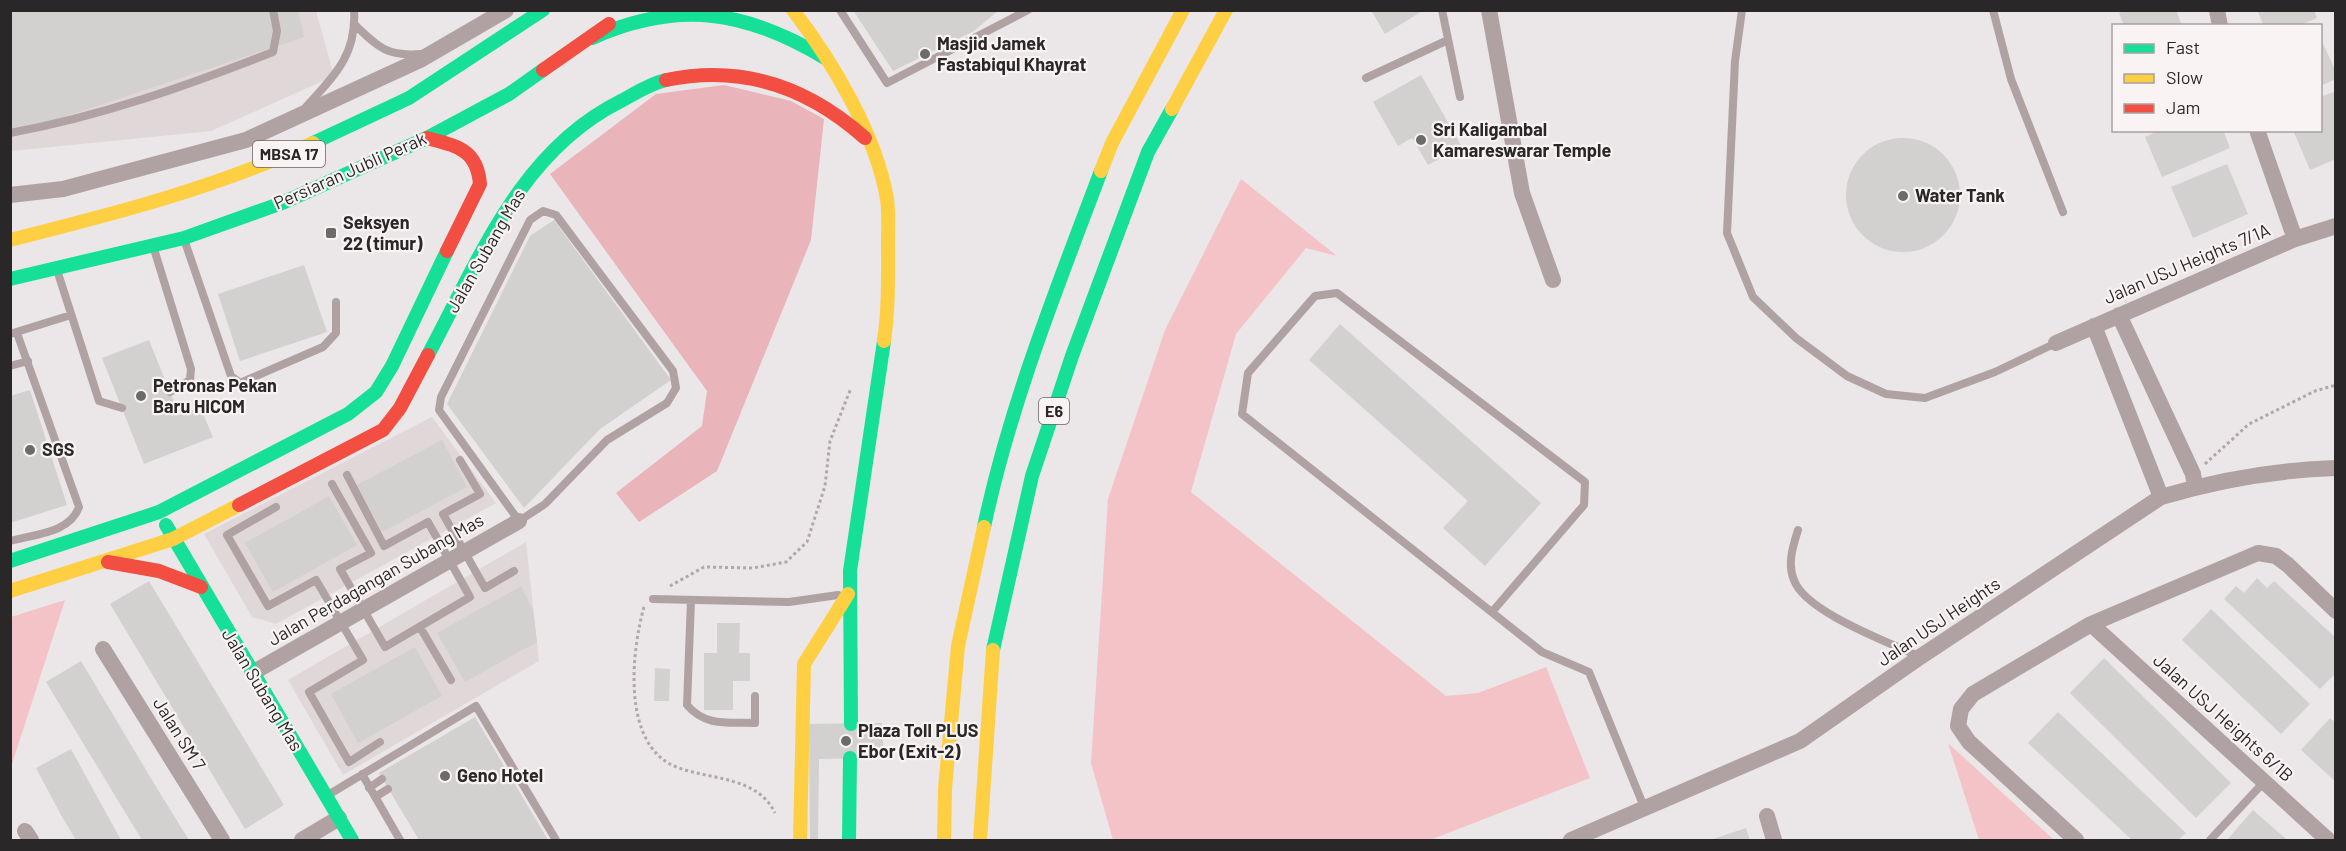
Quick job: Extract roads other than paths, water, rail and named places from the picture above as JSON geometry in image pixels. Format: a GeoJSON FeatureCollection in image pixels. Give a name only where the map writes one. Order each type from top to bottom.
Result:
{"type":"FeatureCollection","features":[{"type":"Feature","properties":{"kind":"main road","name":"MBSA 17"},"geometry":{"type":"LineString","coordinates":[[10,240],[143,207],[280,158],[409,98],[543,10]]}},
{"type":"Feature","properties":{"kind":"main road","name":"Persiaran Jubli Perak"},"geometry":{"type":"LineString","coordinates":[[10,279],[184,238],[282,203],[427,138],[509,94],[592,38],[626,10]]}},
{"type":"Feature","properties":{"kind":"main road"},"geometry":{"type":"LineString","coordinates":[[793,10],[831,62],[869,142],[886,200],[889,304],[848,594],[851,724]]}},
{"type":"Feature","properties":{"kind":"main road","name":"E6"},"geometry":{"type":"LineString","coordinates":[[944,840],[945,789],[958,646],[996,470],[1035,345],[1112,143],[1183,10]]}},
{"type":"Feature","properties":{"kind":"main road","name":"E6"},"geometry":{"type":"LineString","coordinates":[[980,840],[992,653],[1032,476],[1072,356],[1148,152],[1226,10]]}},
{"type":"Feature","properties":{"kind":"main road"},"geometry":{"type":"LineString","coordinates":[[592,38],[648,17],[712,13],[747,22],[780,35],[831,62]]}},
{"type":"Feature","properties":{"kind":"main road","name":"Jalan Subang Mas"},"geometry":{"type":"LineString","coordinates":[[10,591],[173,539],[244,490],[383,430],[400,408],[510,202],[533,171],[566,137],[594,115],[655,82],[689,77],[744,75],[782,84],[836,112],[869,142]]}},
{"type":"Feature","properties":{"kind":"main road","name":"Jalan Subang Mas"},"geometry":{"type":"LineString","coordinates":[[10,561],[159,512],[348,414],[376,392],[392,366],[480,184],[480,168],[472,156],[454,146],[427,138]]}},
{"type":"Feature","properties":{"kind":"main road"},"geometry":{"type":"LineString","coordinates":[[215,483],[244,490]]}},
{"type":"Feature","properties":{"kind":"main road","name":"Jalan Subang Mas"},"geometry":{"type":"LineString","coordinates":[[159,512],[201,587],[352,840]]}},
{"type":"Feature","properties":{"kind":"main road"},"geometry":{"type":"LineString","coordinates":[[105,561],[159,571],[201,587]]}},
{"type":"Feature","properties":{"kind":"main road"},"geometry":{"type":"LineString","coordinates":[[800,840],[804,664],[848,594]]}},
{"type":"Feature","properties":{"kind":"main road"},"geometry":{"type":"LineString","coordinates":[[849,840],[850,758]]}},
{"type":"Feature","properties":{"kind":"street"},"geometry":{"type":"LineString","coordinates":[[10,195],[63,189],[246,140],[432,53],[506,10]]}},
{"type":"Feature","properties":{"kind":"street"},"geometry":{"type":"LineString","coordinates":[[1489,10],[1522,193],[1553,280]]}},
{"type":"Feature","properties":{"kind":"street"},"geometry":{"type":"LineString","coordinates":[[2258,132],[2295,239]]}},
{"type":"Feature","properties":{"kind":"street","name":"Jalan USJ Heights 7/1A"},"geometry":{"type":"LineString","coordinates":[[2056,343],[2295,239],[2336,226]]}},
{"type":"Feature","properties":{"kind":"street"},"geometry":{"type":"LineString","coordinates":[[2119,315],[2194,480]]}},
{"type":"Feature","properties":{"kind":"street"},"geometry":{"type":"LineString","coordinates":[[2094,326],[2161,497]]}},
{"type":"Feature","properties":{"kind":"street","name":"Jalan USJ Heights"},"geometry":{"type":"LineString","coordinates":[[1571,840],[1800,741],[1920,657],[2161,497],[2194,480],[2289,469],[2336,468]]}},
{"type":"Feature","properties":{"kind":"street","name":"Jalan Perdagangan Subang Mas"},"geometry":{"type":"LineString","coordinates":[[252,673],[519,521]]}},
{"type":"Feature","properties":{"kind":"street"},"geometry":{"type":"LineString","coordinates":[[2076,840],[1969,742],[1958,726],[1961,709],[1973,694],[2091,624],[2258,553],[2276,556],[2336,611]]}},
{"type":"Feature","properties":{"kind":"street","name":"Jalan USJ Heights 6/1B"},"geometry":{"type":"LineString","coordinates":[[2091,624],[2328,840]]}},
{"type":"Feature","properties":{"kind":"street","name":"Jalan SM 7"},"geometry":{"type":"LineString","coordinates":[[104,649],[222,840]]}},
{"type":"Feature","properties":{"kind":"street"},"geometry":{"type":"LineString","coordinates":[[1767,816],[1774,840]]}},
{"type":"Feature","properties":{"kind":"street"},"geometry":{"type":"LineString","coordinates":[[302,840],[339,818]]}},
{"type":"Feature","properties":{"kind":"lane"},"geometry":{"type":"LineString","coordinates":[[10,133],[70,122],[172,91],[273,52],[277,31],[273,10]]}},
{"type":"Feature","properties":{"kind":"lane"},"geometry":{"type":"LineString","coordinates":[[296,118],[335,75],[350,51],[355,25],[354,10]]}},
{"type":"Feature","properties":{"kind":"lane"},"geometry":{"type":"LineString","coordinates":[[840,10],[887,83],[1028,10]]}},
{"type":"Feature","properties":{"kind":"lane"},"geometry":{"type":"LineString","coordinates":[[1442,10],[1460,97]]}},
{"type":"Feature","properties":{"kind":"lane"},"geometry":{"type":"LineString","coordinates":[[1742,10],[1735,61],[1727,233],[1753,297],[1796,338],[1846,376],[1886,394],[1925,398],[1995,372],[2056,343]]}},
{"type":"Feature","properties":{"kind":"lane"},"geometry":{"type":"LineString","coordinates":[[1993,10],[2011,79],[2063,212]]}},
{"type":"Feature","properties":{"kind":"lane"},"geometry":{"type":"LineString","coordinates":[[355,25],[377,46],[399,56],[432,53]]}},
{"type":"Feature","properties":{"kind":"lane"},"geometry":{"type":"LineString","coordinates":[[1365,78],[1448,40]]}},
{"type":"Feature","properties":{"kind":"lane"},"geometry":{"type":"LineString","coordinates":[[543,212],[556,215],[673,371],[676,388],[667,403],[607,440],[545,504],[519,521],[439,410],[441,397],[530,220],[543,212]]}},
{"type":"Feature","properties":{"kind":"lane"},"geometry":{"type":"LineString","coordinates":[[184,238],[231,376],[240,383],[323,347],[336,333],[336,302]]}},
{"type":"Feature","properties":{"kind":"lane"},"geometry":{"type":"LineString","coordinates":[[153,245],[191,369],[190,380],[170,392]]}},
{"type":"Feature","properties":{"kind":"lane"},"geometry":{"type":"LineString","coordinates":[[57,269],[99,401],[122,408]]}},
{"type":"Feature","properties":{"kind":"lane"},"geometry":{"type":"LineString","coordinates":[[1492,612],[1584,505],[1585,482],[1337,293],[1315,296],[1248,373],[1242,414],[1542,652],[1588,672],[1644,807]]}},
{"type":"Feature","properties":{"kind":"lane"},"geometry":{"type":"LineString","coordinates":[[10,541],[66,526],[75,518],[79,507],[28,361],[14,333],[70,315]]}},
{"type":"Feature","properties":{"kind":"lane"},"geometry":{"type":"LineString","coordinates":[[10,366],[28,361]]}},
{"type":"Feature","properties":{"kind":"lane"},"geometry":{"type":"LineString","coordinates":[[460,460],[480,494],[443,514],[485,588],[514,571]]}},
{"type":"Feature","properties":{"kind":"lane"},"geometry":{"type":"LineString","coordinates":[[332,484],[371,553],[340,569],[385,647],[470,597],[428,522],[384,546],[347,475]]}},
{"type":"Feature","properties":{"kind":"lane"},"geometry":{"type":"LineString","coordinates":[[276,507],[227,536],[268,606],[316,580],[363,660],[309,692],[349,762],[381,742]]}},
{"type":"Feature","properties":{"kind":"lane"},"geometry":{"type":"LineString","coordinates":[[1798,530],[1791,552],[1794,581],[1818,609],[1920,657]]}},
{"type":"Feature","properties":{"kind":"lane"},"geometry":{"type":"LineString","coordinates":[[653,599],[789,602],[848,594]]}},
{"type":"Feature","properties":{"kind":"lane"},"geometry":{"type":"LineString","coordinates":[[691,600],[687,705],[697,716],[709,721],[754,723],[755,696]]}},
{"type":"Feature","properties":{"kind":"lane"},"geometry":{"type":"LineString","coordinates":[[420,627],[451,680]]}},
{"type":"Feature","properties":{"kind":"lane"},"geometry":{"type":"LineString","coordinates":[[325,797],[476,706],[556,840]]}},
{"type":"Feature","properties":{"kind":"lane"},"geometry":{"type":"LineString","coordinates":[[362,774],[400,840]]}},
{"type":"Feature","properties":{"kind":"lane"},"geometry":{"type":"LineString","coordinates":[[369,788],[382,779]]}},
{"type":"Feature","properties":{"kind":"lane"},"geometry":{"type":"LineString","coordinates":[[2210,840],[2264,782]]}},
{"type":"Feature","properties":{"kind":"lane"},"geometry":{"type":"LineString","coordinates":[[375,797],[388,789]]}},
{"type":"Feature","properties":{"kind":"place","name":"Masjid Jamek Fastabiqul Khayrat"},"geometry":{"type":"Point","coordinates":[925,54]}},
{"type":"Feature","properties":{"kind":"place","name":"Sri Kaligambal Kamareswarar Temple"},"geometry":{"type":"Point","coordinates":[1421,140]}},
{"type":"Feature","properties":{"kind":"place","name":"Water Tank"},"geometry":{"type":"Point","coordinates":[1903,196]}},
{"type":"Feature","properties":{"kind":"place","name":"Seksyen 22 (timur)"},"geometry":{"type":"Point","coordinates":[331,233]}},
{"type":"Feature","properties":{"kind":"place","name":"Petronas Pekan Baru HICOM"},"geometry":{"type":"Point","coordinates":[141,396]}},
{"type":"Feature","properties":{"kind":"place","name":"SGS"},"geometry":{"type":"Point","coordinates":[30,450]}},
{"type":"Feature","properties":{"kind":"place","name":"Plaza Toll PLUS Ebor (Exit-2)"},"geometry":{"type":"Point","coordinates":[846,741]}},
{"type":"Feature","properties":{"kind":"place","name":"Geno Hotel"},"geometry":{"type":"Point","coordinates":[445,776]}}]}
